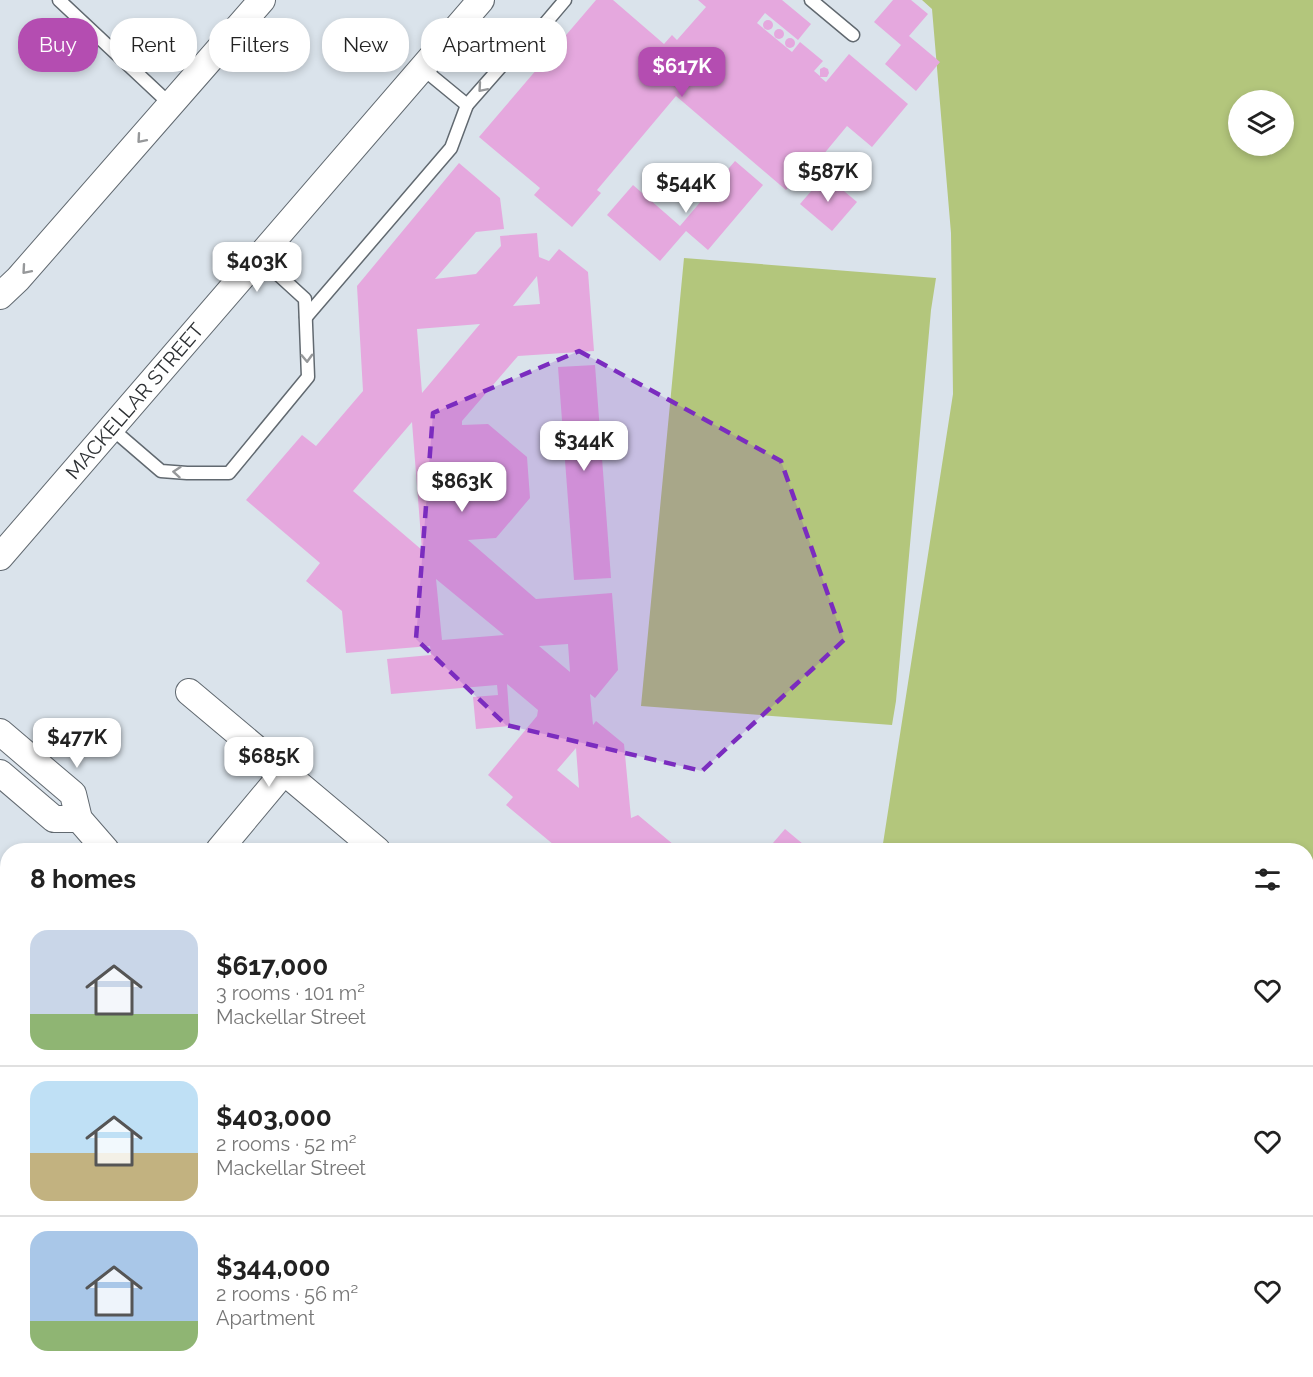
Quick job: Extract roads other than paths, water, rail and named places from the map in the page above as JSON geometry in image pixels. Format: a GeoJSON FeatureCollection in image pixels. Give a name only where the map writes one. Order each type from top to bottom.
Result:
{"type":"FeatureCollection","features":[{"type":"Feature","properties":{"kind":"street","name":"MACKELLAR STREET"},"geometry":{"type":"LineString","coordinates":[[465,18],[481,0]]}},
{"type":"Feature","properties":{"kind":"street"},"geometry":{"type":"LineString","coordinates":[[0,296],[24,272],[171,105],[259,1]]}},
{"type":"Feature","properties":{"kind":"street","name":"MACKELLAR STREET"},"geometry":{"type":"LineString","coordinates":[[0,557],[421,69]]}},
{"type":"Feature","properties":{"kind":"street"},"geometry":{"type":"LineString","coordinates":[[189,692],[369,843]]}},
{"type":"Feature","properties":{"kind":"street"},"geometry":{"type":"LineString","coordinates":[[0,732],[73,794],[79,819],[99,843]]}},
{"type":"Feature","properties":{"kind":"street"},"geometry":{"type":"LineString","coordinates":[[225,843],[284,772]]}},
{"type":"Feature","properties":{"kind":"street"},"geometry":{"type":"LineString","coordinates":[[0,773],[54,819],[79,819]]}},
{"type":"Feature","properties":{"kind":"lane"},"geometry":{"type":"LineString","coordinates":[[59,0],[171,105]]}},
{"type":"Feature","properties":{"kind":"lane"},"geometry":{"type":"LineString","coordinates":[[306,317],[451,148],[467,105],[512,54],[537,33],[565,0]]}},
{"type":"Feature","properties":{"kind":"lane"},"geometry":{"type":"LineString","coordinates":[[811,0],[853,35]]}},
{"type":"Feature","properties":{"kind":"lane"},"geometry":{"type":"LineString","coordinates":[[427,72],[467,105]]}},
{"type":"Feature","properties":{"kind":"lane"},"geometry":{"type":"LineString","coordinates":[[111,428],[161,471],[229,473],[308,376],[305,298],[259,257]]}}]}
